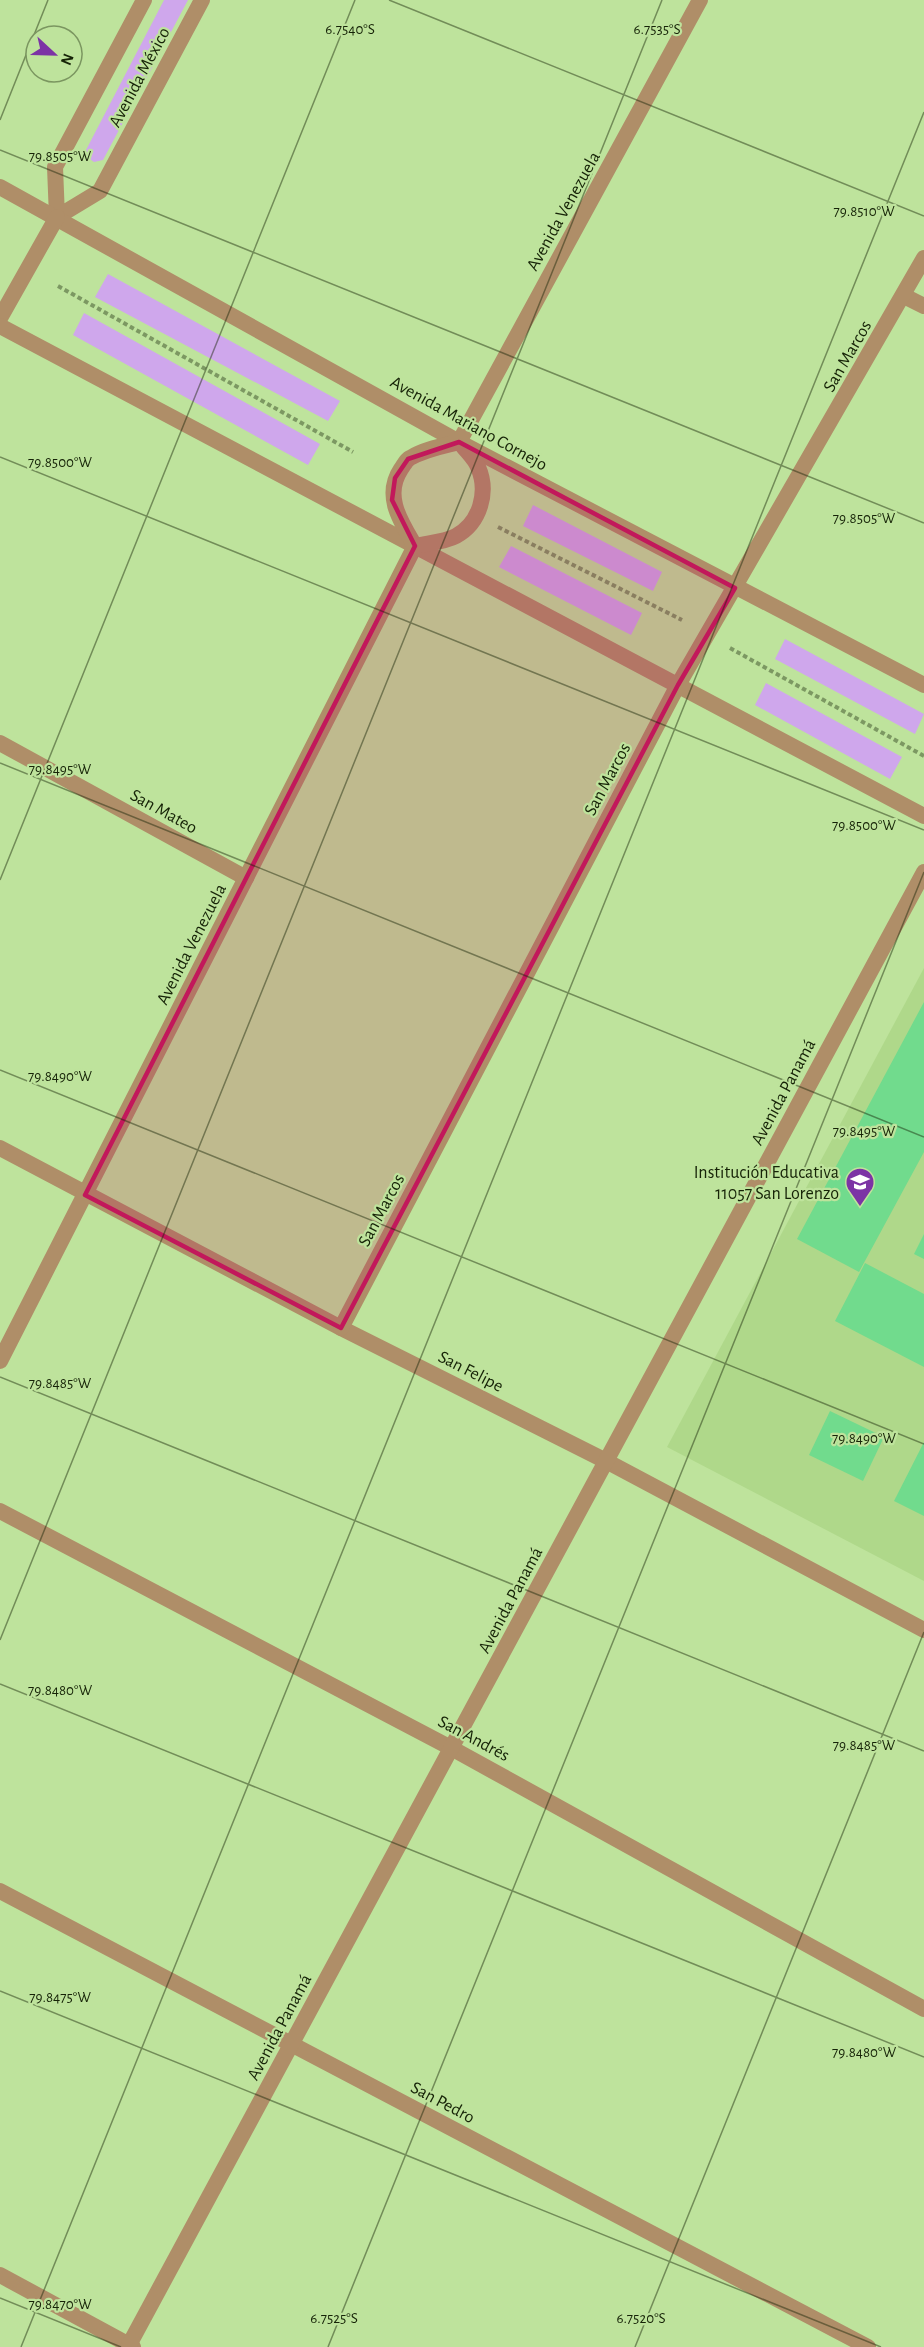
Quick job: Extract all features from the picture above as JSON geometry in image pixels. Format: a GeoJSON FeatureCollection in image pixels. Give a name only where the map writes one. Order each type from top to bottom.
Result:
{"type":"FeatureCollection","features":[{"type":"Feature","properties":{"kind":"street","name":"Avenida México"},"geometry":{"type":"LineString","coordinates":[[57,217],[56,167],[144,0]]}},
{"type":"Feature","properties":{"kind":"street","name":"Avenida México"},"geometry":{"type":"LineString","coordinates":[[0,318],[57,217],[100,191],[202,0]]}},
{"type":"Feature","properties":{"kind":"street","name":"Avenida Venezuela"},"geometry":{"type":"LineString","coordinates":[[459,442],[700,0]]}},
{"type":"Feature","properties":{"kind":"street","name":"Avenida Mariano Cornejo"},"geometry":{"type":"LineString","coordinates":[[0,187],[459,442],[924,685]]}},
{"type":"Feature","properties":{"kind":"street","name":"San Marcos"},"geometry":{"type":"LineString","coordinates":[[341,1328],[678,685],[924,258]]}},
{"type":"Feature","properties":{"kind":"street"},"geometry":{"type":"LineString","coordinates":[[904,296],[924,306]]}},
{"type":"Feature","properties":{"kind":"street"},"geometry":{"type":"LineString","coordinates":[[0,326],[924,816]]}},
{"type":"Feature","properties":{"kind":"street"},"geometry":{"type":"LineString","coordinates":[[459,442],[478,466],[483,484],[480,511],[468,528],[454,537],[416,546],[400,521],[392,500],[395,478],[408,459],[429,450],[459,442]]}},
{"type":"Feature","properties":{"kind":"street","name":"Avenida Venezuela"},"geometry":{"type":"LineString","coordinates":[[0,1361],[416,546]]}},
{"type":"Feature","properties":{"kind":"street","name":"San Mateo"},"geometry":{"type":"LineString","coordinates":[[0,743],[246,878]]}},
{"type":"Feature","properties":{"kind":"street","name":"Avenida Panamá"},"geometry":{"type":"LineString","coordinates":[[131,2346],[924,872]]}},
{"type":"Feature","properties":{"kind":"street","name":"San Felipe"},"geometry":{"type":"LineString","coordinates":[[0,1148],[85,1195],[341,1328],[606,1461],[924,1630]]}},
{"type":"Feature","properties":{"kind":"street","name":"San Andrés"},"geometry":{"type":"LineString","coordinates":[[0,1511],[453,1749],[924,2009]]}},
{"type":"Feature","properties":{"kind":"street","name":"San Pedro"},"geometry":{"type":"LineString","coordinates":[[0,1891],[868,2347]]}},
{"type":"Feature","properties":{"kind":"street"},"geometry":{"type":"LineString","coordinates":[[0,2275],[131,2346]]}},
{"type":"Feature","properties":{"kind":"path"},"geometry":{"type":"LineString","coordinates":[[58,286],[353,452]]}},
{"type":"Feature","properties":{"kind":"path"},"geometry":{"type":"LineString","coordinates":[[489,523],[682,620]]}},
{"type":"Feature","properties":{"kind":"path"},"geometry":{"type":"LineString","coordinates":[[730,648],[924,756]]}},
{"type":"Feature","properties":{"kind":"highlighted area"},"geometry":{"type":"Polygon","coordinates":[[[459,442],[735,588],[678,685],[341,1328],[85,1195],[415,546],[392,500],[395,478],[408,459],[459,442]]]}},
{"type":"Feature","properties":{"kind":"shaded area"},"geometry":{"type":"Polygon","coordinates":[[[164,0],[188,0],[103,160],[94,162],[87,157],[86,150],[164,0]]]}},
{"type":"Feature","properties":{"kind":"shaded area"},"geometry":{"type":"Polygon","coordinates":[[[108,274],[340,401],[328,421],[95,297],[108,274]]]}},
{"type":"Feature","properties":{"kind":"shaded area"},"geometry":{"type":"Polygon","coordinates":[[[84,313],[320,444],[308,465],[73,335],[84,313]]]}},
{"type":"Feature","properties":{"kind":"shaded area"},"geometry":{"type":"Polygon","coordinates":[[[533,505],[662,572],[653,591],[523,526],[533,505]]]}},
{"type":"Feature","properties":{"kind":"shaded area"},"geometry":{"type":"Polygon","coordinates":[[[511,546],[642,613],[631,635],[499,567],[511,546]]]}},
{"type":"Feature","properties":{"kind":"shaded area"},"geometry":{"type":"Polygon","coordinates":[[[785,639],[924,714],[915,734],[775,659],[785,639]]]}},
{"type":"Feature","properties":{"kind":"shaded area"},"geometry":{"type":"Polygon","coordinates":[[[766,683],[902,757],[890,779],[755,705],[766,683]]]}},
{"type":"Feature","properties":{"kind":"shaded area","name":"Institución Educativa 11057 San Lorenzo"},"geometry":{"type":"Polygon","coordinates":[[[924,968],[924,1581],[667,1447],[924,968]]]}},
{"type":"Feature","properties":{"kind":"building"},"geometry":{"type":"Polygon","coordinates":[[[924,1002],[924,1152],[859,1272],[797,1239],[924,1002]]]}},
{"type":"Feature","properties":{"kind":"building"},"geometry":{"type":"Polygon","coordinates":[[[924,1234],[924,1259],[914,1254],[924,1234]]]}},
{"type":"Feature","properties":{"kind":"building"},"geometry":{"type":"Polygon","coordinates":[[[865,1263],[924,1294],[924,1367],[835,1321],[865,1263]]]}},
{"type":"Feature","properties":{"kind":"building"},"geometry":{"type":"Polygon","coordinates":[[[830,1411],[884,1437],[863,1481],[809,1455],[830,1411]]]}},
{"type":"Feature","properties":{"kind":"building"},"geometry":{"type":"Polygon","coordinates":[[[924,1442],[924,1516],[894,1501],[924,1442]]]}},
{"type":"Feature","properties":{"kind":"place","name":"Institución Educativa 11057 San Lorenzo"},"geometry":{"type":"Point","coordinates":[860,1208]}}]}
